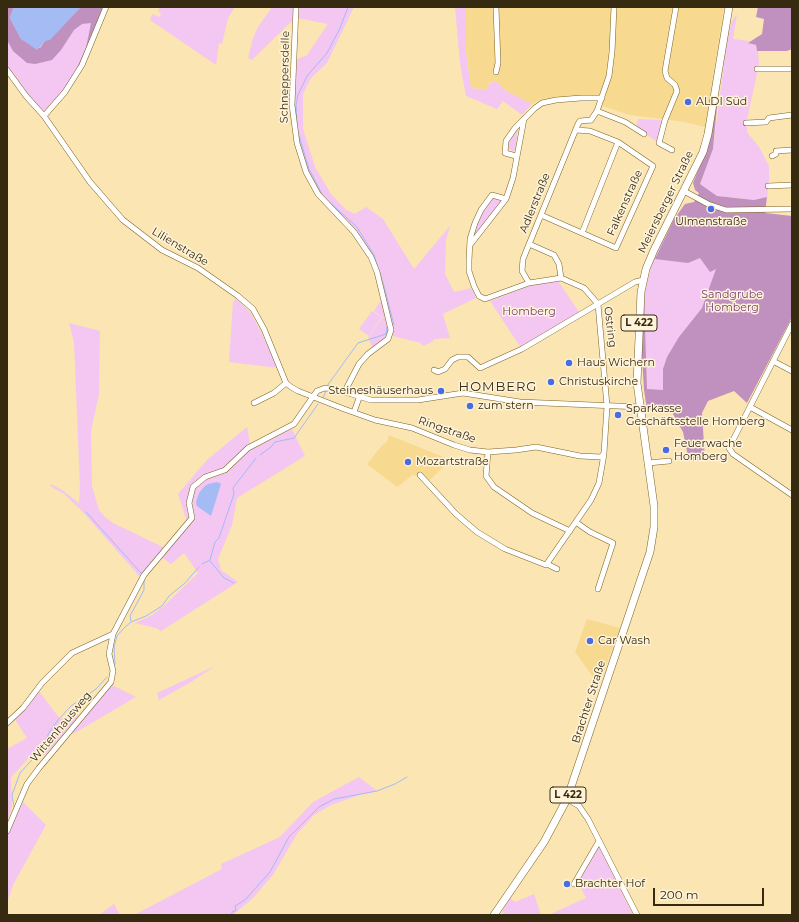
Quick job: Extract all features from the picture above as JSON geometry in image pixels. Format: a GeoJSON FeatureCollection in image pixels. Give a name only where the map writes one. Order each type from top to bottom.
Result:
{"type":"FeatureCollection","features":[{"type":"Feature","properties":{"kind":"main road","name":"Meiersberger Straße"},"geometry":{"type":"LineString","coordinates":[[640,407],[637,377],[640,304],[643,280],[658,240],[698,165],[705,146],[729,7]]}},
{"type":"Feature","properties":{"kind":"main road","name":"Brachter Straße"},"geometry":{"type":"LineString","coordinates":[[494,915],[544,842],[567,799],[651,548],[654,513],[640,407]]}},
{"type":"Feature","properties":{"kind":"street"},"geometry":{"type":"LineString","coordinates":[[44,116],[65,92],[82,65],[106,7]]}},
{"type":"Feature","properties":{"kind":"street","name":"Schneppersdelle"},"geometry":{"type":"LineString","coordinates":[[296,7],[292,105],[297,144],[306,172],[318,194],[354,232],[374,264],[391,330],[388,339],[368,354],[359,364],[346,391]]}},
{"type":"Feature","properties":{"kind":"street"},"geometry":{"type":"LineString","coordinates":[[496,7],[498,64],[496,72]]}},
{"type":"Feature","properties":{"kind":"street"},"geometry":{"type":"LineString","coordinates":[[590,131],[591,120],[597,111],[602,98],[611,63],[614,7]]}},
{"type":"Feature","properties":{"kind":"street"},"geometry":{"type":"LineString","coordinates":[[672,150],[658,143],[665,120],[677,91],[675,85],[667,78],[665,71],[676,7]]}},
{"type":"Feature","properties":{"kind":"street","name":"Lilienstraße"},"geometry":{"type":"LineString","coordinates":[[7,70],[26,96],[44,116],[77,165],[123,220],[162,250],[198,268],[238,296],[252,309],[264,329],[286,383]]}},
{"type":"Feature","properties":{"kind":"street"},"geometry":{"type":"LineString","coordinates":[[757,70],[792,70]]}},
{"type":"Feature","properties":{"kind":"street"},"geometry":{"type":"LineString","coordinates":[[516,156],[505,153],[505,146],[510,134],[542,103],[570,98],[602,98]]}},
{"type":"Feature","properties":{"kind":"street"},"geometry":{"type":"LineString","coordinates":[[597,111],[625,122],[644,134]]}},
{"type":"Feature","properties":{"kind":"street"},"geometry":{"type":"LineString","coordinates":[[746,123],[766,122],[769,118],[792,115]]}},
{"type":"Feature","properties":{"kind":"street"},"geometry":{"type":"LineString","coordinates":[[470,244],[506,199],[513,178],[524,119]]}},
{"type":"Feature","properties":{"kind":"street","name":"Adlerstraße"},"geometry":{"type":"LineString","coordinates":[[529,283],[522,272],[521,265],[578,124],[580,121],[591,120]]}},
{"type":"Feature","properties":{"kind":"street"},"geometry":{"type":"LineString","coordinates":[[541,215],[582,233],[618,142],[590,131],[576,130]]}},
{"type":"Feature","properties":{"kind":"street","name":"Falkenstraße"},"geometry":{"type":"LineString","coordinates":[[582,233],[616,248],[653,166],[618,142]]}},
{"type":"Feature","properties":{"kind":"street"},"geometry":{"type":"LineString","coordinates":[[772,156],[776,154],[776,151],[792,150]]}},
{"type":"Feature","properties":{"kind":"street"},"geometry":{"type":"LineString","coordinates":[[768,186],[792,185]]}},
{"type":"Feature","properties":{"kind":"street"},"geometry":{"type":"LineString","coordinates":[[684,191],[708,204],[726,210],[792,209]]}},
{"type":"Feature","properties":{"kind":"street"},"geometry":{"type":"LineString","coordinates":[[506,199],[492,195],[475,223],[470,244],[469,271],[479,296],[485,299],[529,283],[561,278],[559,264],[554,255],[529,244]]}},
{"type":"Feature","properties":{"kind":"street","name":"Ostring"},"geometry":{"type":"LineString","coordinates":[[561,278],[584,288],[598,304],[607,406]]}},
{"type":"Feature","properties":{"kind":"street"},"geometry":{"type":"LineString","coordinates":[[434,370],[438,372],[445,369],[452,360],[458,356],[468,357],[480,368],[522,349],[635,282],[643,280]]}},
{"type":"Feature","properties":{"kind":"street"},"geometry":{"type":"LineString","coordinates":[[792,324],[730,445],[730,450],[733,454],[792,494]]}},
{"type":"Feature","properties":{"kind":"street"},"geometry":{"type":"LineString","coordinates":[[773,361],[792,371]]}},
{"type":"Feature","properties":{"kind":"street"},"geometry":{"type":"LineString","coordinates":[[254,403],[274,393],[286,383],[298,391],[313,396],[317,391],[325,388],[346,391],[359,398],[370,400],[418,400],[463,393],[520,402],[640,407]]}},
{"type":"Feature","properties":{"kind":"street","name":"Ringstraße"},"geometry":{"type":"LineString","coordinates":[[313,396],[375,420],[412,428],[454,446],[488,452],[536,447],[597,458],[601,457],[604,453]]}},
{"type":"Feature","properties":{"kind":"street","name":"Wittenhausweg"},"geometry":{"type":"LineString","coordinates":[[7,831],[27,784],[38,768],[110,682],[113,669],[109,654],[113,634],[144,574],[192,518],[189,503],[190,495],[198,481],[225,470],[248,448],[294,424],[313,396]]}},
{"type":"Feature","properties":{"kind":"street"},"geometry":{"type":"LineString","coordinates":[[354,412],[359,398]]}},
{"type":"Feature","properties":{"kind":"street"},"geometry":{"type":"LineString","coordinates":[[546,564],[592,500],[599,483],[604,453],[607,406]]}},
{"type":"Feature","properties":{"kind":"street"},"geometry":{"type":"LineString","coordinates":[[750,406],[792,430]]}},
{"type":"Feature","properties":{"kind":"street"},"geometry":{"type":"LineString","coordinates":[[488,452],[486,476],[494,487],[532,513],[570,531]]}},
{"type":"Feature","properties":{"kind":"street"},"geometry":{"type":"LineString","coordinates":[[648,463],[669,461]]}},
{"type":"Feature","properties":{"kind":"street"},"geometry":{"type":"LineString","coordinates":[[420,475],[456,514],[477,532],[501,547],[557,569]]}},
{"type":"Feature","properties":{"kind":"street"},"geometry":{"type":"LineString","coordinates":[[577,522],[590,532],[613,543],[598,589]]}},
{"type":"Feature","properties":{"kind":"street"},"geometry":{"type":"LineString","coordinates":[[7,723],[23,708],[42,683],[72,653],[113,634]]}},
{"type":"Feature","properties":{"kind":"street"},"geometry":{"type":"LineString","coordinates":[[567,799],[581,809],[637,915]]}},
{"type":"Feature","properties":{"kind":"street"},"geometry":{"type":"LineString","coordinates":[[574,884],[599,841]]}},
{"type":"Feature","properties":{"kind":"shaded area"},"geometry":{"type":"Polygon","coordinates":[[[466,7],[724,7],[705,127],[685,122],[630,115],[602,106],[606,94],[540,100],[532,104],[506,91],[495,81],[489,83],[487,90],[471,88],[466,52],[466,7]]]}},
{"type":"Feature","properties":{"kind":"shaded area","name":"Mozartstraße"},"geometry":{"type":"Polygon","coordinates":[[[389,435],[448,459],[445,465],[429,481],[421,471],[415,476],[414,474],[397,487],[367,464],[384,443],[386,444],[389,435]]]}},
{"type":"Feature","properties":{"kind":"shaded area"},"geometry":{"type":"Polygon","coordinates":[[[587,619],[620,628],[599,685],[575,652],[587,619]]]}},
{"type":"Feature","properties":{"kind":"green space"},"geometry":{"type":"Polygon","coordinates":[[[7,7],[107,7],[63,97],[45,115],[24,91],[7,67],[7,7]]]}},
{"type":"Feature","properties":{"kind":"green space"},"geometry":{"type":"Polygon","coordinates":[[[7,7],[15,7],[10,18],[21,39],[40,48],[45,41],[81,7],[104,7],[83,59],[76,70],[86,48],[91,23],[82,24],[74,30],[61,50],[52,60],[35,64],[27,63],[13,51],[7,40],[7,7]]]}},
{"type":"Feature","properties":{"kind":"green space"},"geometry":{"type":"Polygon","coordinates":[[[160,7],[235,7],[228,18],[222,44],[219,43],[216,65],[150,20],[152,14],[160,17],[161,15],[158,10],[160,7]]]}},
{"type":"Feature","properties":{"kind":"green space"},"geometry":{"type":"Polygon","coordinates":[[[272,7],[295,7],[294,19],[252,60],[248,58],[253,38],[258,27],[272,7]]]}},
{"type":"Feature","properties":{"kind":"green space"},"geometry":{"type":"Polygon","coordinates":[[[298,7],[354,7],[327,63],[311,78],[303,94],[303,129],[315,167],[331,194],[346,210],[355,214],[366,207],[383,219],[414,269],[450,226],[446,240],[445,274],[454,292],[471,288],[476,298],[443,314],[450,338],[434,339],[432,342],[423,346],[421,343],[393,336],[381,285],[367,249],[326,202],[312,183],[303,160],[293,116],[296,60],[307,55],[328,24],[297,18],[298,7]]]}},
{"type":"Feature","properties":{"kind":"green space"},"geometry":{"type":"Polygon","coordinates":[[[455,7],[466,7],[466,52],[471,88],[487,90],[489,84],[495,81],[506,91],[532,104],[522,115],[503,101],[497,109],[466,96],[460,63],[455,7]]]}},
{"type":"Feature","properties":{"kind":"green space"},"geometry":{"type":"Polygon","coordinates":[[[758,7],[792,7],[792,49],[787,51],[757,51],[756,45],[748,43],[762,34],[764,19],[756,17],[758,7]]]}},
{"type":"Feature","properties":{"kind":"green space"},"geometry":{"type":"Polygon","coordinates":[[[737,14],[733,39],[749,41],[748,43],[756,45],[758,51],[759,64],[747,120],[747,132],[759,147],[769,166],[769,185],[767,197],[754,200],[717,196],[700,184],[713,149],[727,40],[732,21],[737,14]]]}},
{"type":"Feature","properties":{"kind":"green space","name":"Sandgrube Homberg"},"geometry":{"type":"Polygon","coordinates":[[[718,96],[713,149],[700,184],[717,196],[754,200],[767,197],[765,213],[792,216],[792,311],[791,319],[747,403],[734,391],[708,401],[702,413],[705,460],[689,461],[683,432],[669,407],[647,410],[644,390],[641,337],[644,294],[647,389],[663,390],[663,369],[667,357],[679,337],[702,308],[716,269],[710,272],[700,258],[688,263],[655,259],[674,219],[685,204],[694,202],[699,193],[695,190],[693,183],[708,146],[716,97],[718,96]]]}},
{"type":"Feature","properties":{"kind":"green space"},"geometry":{"type":"Polygon","coordinates":[[[638,119],[663,120],[658,142],[636,128],[638,119]]]}},
{"type":"Feature","properties":{"kind":"green space"},"geometry":{"type":"Polygon","coordinates":[[[520,124],[517,134],[516,148],[512,153],[512,150],[508,149],[508,146],[512,136],[520,124]]]}},
{"type":"Feature","properties":{"kind":"green space"},"geometry":{"type":"Polygon","coordinates":[[[492,197],[500,199],[501,203],[472,240],[481,213],[492,197]]]}},
{"type":"Feature","properties":{"kind":"green space"},"geometry":{"type":"Polygon","coordinates":[[[662,238],[679,243],[719,244],[707,393],[693,418],[660,411],[657,399],[647,390],[644,294],[653,260],[662,238]]]}},
{"type":"Feature","properties":{"kind":"green space","name":"Homberg"},"geometry":{"type":"Polygon","coordinates":[[[558,281],[579,312],[521,348],[490,301],[531,285],[558,281]]]}},
{"type":"Feature","properties":{"kind":"green space"},"geometry":{"type":"Polygon","coordinates":[[[236,298],[250,312],[278,368],[229,362],[233,302],[236,298]]]}},
{"type":"Feature","properties":{"kind":"green space"},"geometry":{"type":"Polygon","coordinates":[[[381,300],[388,329],[387,336],[373,348],[368,338],[383,317],[374,311],[381,300]]]}},
{"type":"Feature","properties":{"kind":"green space"},"geometry":{"type":"Polygon","coordinates":[[[372,311],[382,317],[369,336],[359,329],[372,311]]]}},
{"type":"Feature","properties":{"kind":"green space"},"geometry":{"type":"Polygon","coordinates":[[[69,323],[100,331],[99,394],[91,431],[92,486],[99,510],[113,523],[165,548],[140,577],[82,511],[64,494],[50,486],[51,484],[62,490],[79,503],[80,487],[74,342],[69,323]]]}},
{"type":"Feature","properties":{"kind":"green space"},"geometry":{"type":"Polygon","coordinates":[[[247,427],[250,444],[253,447],[292,429],[305,456],[237,498],[232,525],[218,559],[221,570],[238,582],[161,631],[156,628],[135,623],[152,615],[165,605],[198,573],[184,553],[171,564],[161,557],[187,521],[178,494],[207,460],[247,427]]]}},
{"type":"Feature","properties":{"kind":"green space"},"geometry":{"type":"Polygon","coordinates":[[[215,666],[191,682],[159,700],[157,693],[215,666]]]}},
{"type":"Feature","properties":{"kind":"green space"},"geometry":{"type":"Polygon","coordinates":[[[112,685],[136,697],[73,734],[72,732],[112,685]]]}},
{"type":"Feature","properties":{"kind":"green space"},"geometry":{"type":"Polygon","coordinates":[[[38,690],[60,719],[77,712],[78,717],[44,756],[38,748],[11,777],[12,808],[7,822],[7,749],[27,738],[14,718],[38,690]]]}},
{"type":"Feature","properties":{"kind":"green space"},"geometry":{"type":"Polygon","coordinates":[[[359,777],[377,791],[331,805],[314,815],[297,834],[273,875],[253,898],[233,915],[134,915],[222,869],[221,864],[280,837],[313,802],[359,777]]]}},
{"type":"Feature","properties":{"kind":"green space"},"geometry":{"type":"Polygon","coordinates":[[[23,802],[46,825],[13,885],[7,903],[7,834],[23,802]]]}},
{"type":"Feature","properties":{"kind":"green space"},"geometry":{"type":"Polygon","coordinates":[[[598,846],[600,847],[633,915],[548,915],[586,898],[578,882],[598,846]]]}},
{"type":"Feature","properties":{"kind":"green space"},"geometry":{"type":"Polygon","coordinates":[[[534,894],[541,915],[506,915],[502,912],[510,898],[515,902],[534,894]]]}},
{"type":"Feature","properties":{"kind":"green space"},"geometry":{"type":"Polygon","coordinates":[[[114,904],[120,915],[99,915],[114,904]]]}},
{"type":"Feature","properties":{"kind":"water"},"geometry":{"type":"Polygon","coordinates":[[[15,7],[81,7],[50,40],[45,41],[37,50],[21,39],[10,18],[15,7]]]}},
{"type":"Feature","properties":{"kind":"water"},"geometry":{"type":"Polygon","coordinates":[[[217,482],[221,484],[211,516],[197,506],[196,502],[199,493],[204,487],[208,484],[217,482]]]}},
{"type":"Feature","properties":{"kind":"waterway"},"geometry":{"type":"LineString","coordinates":[[297,123],[296,105],[298,95],[307,76],[327,53],[340,28],[348,7]]}},
{"type":"Feature","properties":{"kind":"waterway"},"geometry":{"type":"LineString","coordinates":[[298,132],[309,169],[322,194]]}},
{"type":"Feature","properties":{"kind":"waterway"},"geometry":{"type":"LineString","coordinates":[[328,201],[357,227],[374,255],[394,325]]}},
{"type":"Feature","properties":{"kind":"waterway"},"geometry":{"type":"LineString","coordinates":[[327,386],[358,343],[386,334],[387,327]]}},
{"type":"Feature","properties":{"kind":"waterway"},"geometry":{"type":"LineString","coordinates":[[323,398],[326,391]]}},
{"type":"Feature","properties":{"kind":"waterway"},"geometry":{"type":"LineString","coordinates":[[260,455],[275,442],[294,438],[318,404]]}},
{"type":"Feature","properties":{"kind":"waterway"},"geometry":{"type":"LineString","coordinates":[[202,564],[210,560],[215,542],[219,538],[234,494],[233,488],[256,458]]}},
{"type":"Feature","properties":{"kind":"waterway"},"geometry":{"type":"LineString","coordinates":[[86,512],[141,573]]}},
{"type":"Feature","properties":{"kind":"waterway"},"geometry":{"type":"LineString","coordinates":[[210,561],[224,578],[234,583]]}},
{"type":"Feature","properties":{"kind":"waterway"},"geometry":{"type":"LineString","coordinates":[[115,664],[114,647],[117,636],[131,622],[146,616],[162,606],[169,596],[185,583],[199,567]]}},
{"type":"Feature","properties":{"kind":"waterway"},"geometry":{"type":"LineString","coordinates":[[131,621],[130,616],[144,590],[144,580]]}},
{"type":"Feature","properties":{"kind":"waterway"},"geometry":{"type":"LineString","coordinates":[[14,807],[12,795],[20,773],[41,750],[50,731],[71,706],[96,689],[107,677]]}},
{"type":"Feature","properties":{"kind":"waterway"},"geometry":{"type":"LineString","coordinates":[[231,915],[233,911],[236,911],[235,906],[245,900],[270,872],[289,837],[319,807],[334,799],[377,791],[395,784],[407,777]]}},
{"type":"Feature","properties":{"kind":"waterway"},"geometry":{"type":"LineString","coordinates":[[224,915],[229,915]]}},
{"type":"Feature","properties":{"kind":"place","name":"ALDI Süd"},"geometry":{"type":"Point","coordinates":[688,102]}},
{"type":"Feature","properties":{"kind":"place","name":"Ulmenstraße"},"geometry":{"type":"Point","coordinates":[711,209]}},
{"type":"Feature","properties":{"kind":"place","name":"Haus Wichern"},"geometry":{"type":"Point","coordinates":[569,363]}},
{"type":"Feature","properties":{"kind":"place","name":"Christuskirche"},"geometry":{"type":"Point","coordinates":[551,382]}},
{"type":"Feature","properties":{"kind":"place","name":"Steineshäuserhaus"},"geometry":{"type":"Point","coordinates":[441,391]}},
{"type":"Feature","properties":{"kind":"place","name":"zum stern"},"geometry":{"type":"Point","coordinates":[470,406]}},
{"type":"Feature","properties":{"kind":"place","name":"Sparkasse Geschäftsstelle Homberg"},"geometry":{"type":"Point","coordinates":[618,415]}},
{"type":"Feature","properties":{"kind":"place","name":"Feuerwache Homberg"},"geometry":{"type":"Point","coordinates":[666,450]}},
{"type":"Feature","properties":{"kind":"place","name":"Mozartstraße"},"geometry":{"type":"Point","coordinates":[408,462]}},
{"type":"Feature","properties":{"kind":"place","name":"Car Wash"},"geometry":{"type":"Point","coordinates":[590,641]}},
{"type":"Feature","properties":{"kind":"place","name":"Brachter Hof"},"geometry":{"type":"Point","coordinates":[567,884]}},
{"type":"Feature","properties":{"kind":"district","name":"HOMBERG"},"geometry":{"type":"Point","coordinates":[498,387]}}]}
